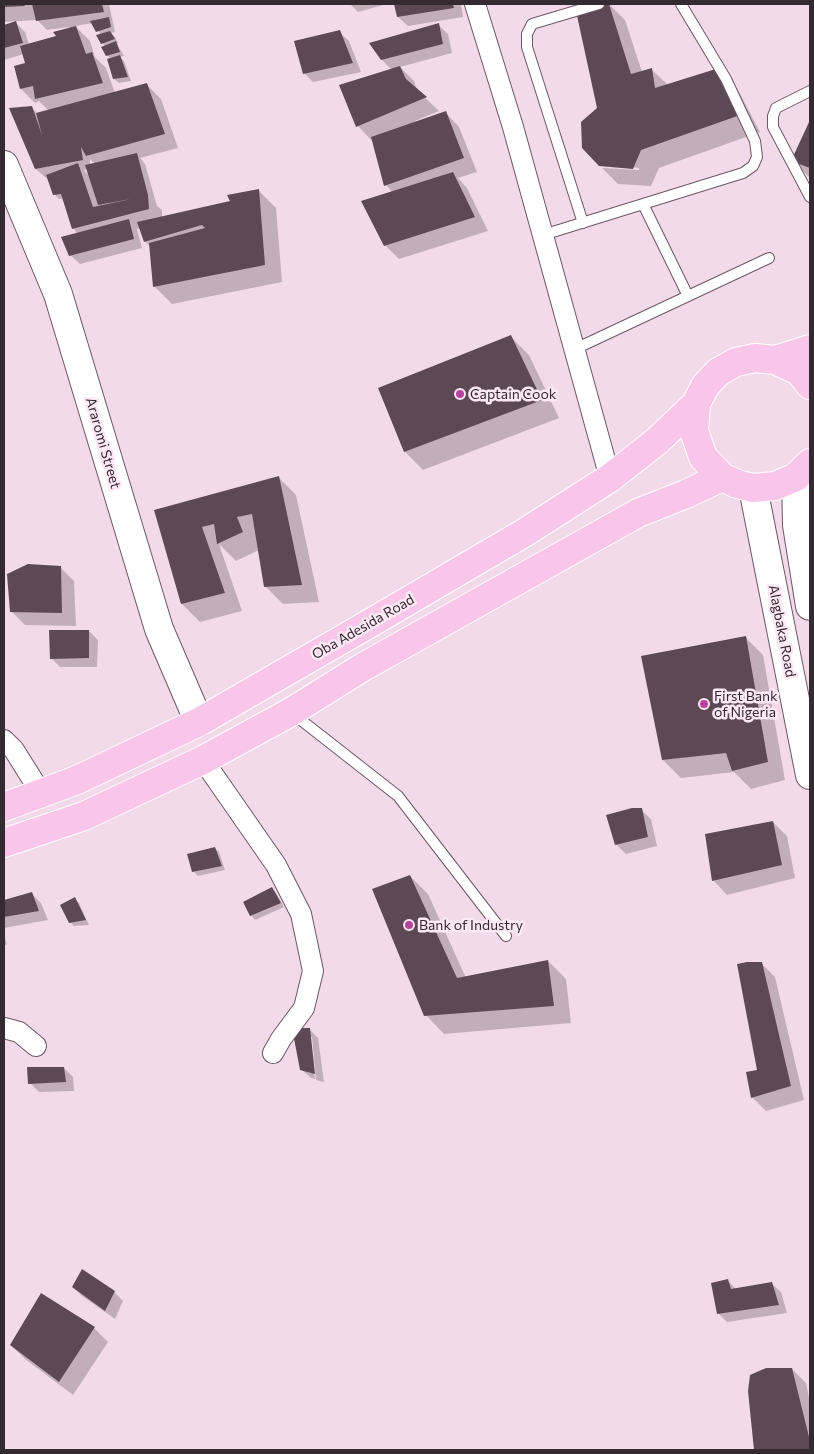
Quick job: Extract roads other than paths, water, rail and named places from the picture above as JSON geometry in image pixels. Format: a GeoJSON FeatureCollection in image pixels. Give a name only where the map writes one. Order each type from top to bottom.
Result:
{"type":"FeatureCollection","features":[{"type":"Feature","properties":{"kind":"main road"},"geometry":{"type":"LineString","coordinates":[[775,360],[810,348]]}},
{"type":"Feature","properties":{"kind":"main road"},"geometry":{"type":"LineString","coordinates":[[803,470],[775,486],[753,488],[737,484],[722,477],[703,457],[694,431],[696,404],[705,386],[718,372],[736,362],[755,358],[775,360],[799,371],[810,385]]}},
{"type":"Feature","properties":{"kind":"main road","name":"Oba Adesida Road"},"geometry":{"type":"LineString","coordinates":[[4,808],[77,780],[198,722],[524,533],[610,478],[657,441],[696,404]]}},
{"type":"Feature","properties":{"kind":"main road"},"geometry":{"type":"LineString","coordinates":[[4,843],[84,816],[203,760],[291,712],[363,667],[638,513],[722,477]]}},
{"type":"Feature","properties":{"kind":"street"},"geometry":{"type":"LineString","coordinates":[[475,4],[543,235],[610,478]]}},
{"type":"Feature","properties":{"kind":"street","name":"Araromi Street"},"geometry":{"type":"LineString","coordinates":[[4,165],[58,294],[159,630],[198,722]]}},
{"type":"Feature","properties":{"kind":"street"},"geometry":{"type":"LineString","coordinates":[[803,470],[798,525],[810,606]]}},
{"type":"Feature","properties":{"kind":"street","name":"Alagbaka Road"},"geometry":{"type":"LineString","coordinates":[[753,488],[810,775]]}},
{"type":"Feature","properties":{"kind":"street"},"geometry":{"type":"LineString","coordinates":[[4,740],[14,750],[41,793]]}},
{"type":"Feature","properties":{"kind":"street"},"geometry":{"type":"LineString","coordinates":[[203,760],[276,865],[300,914],[313,971],[304,1008],[280,1038],[273,1052]]}},
{"type":"Feature","properties":{"kind":"street"},"geometry":{"type":"LineString","coordinates":[[4,1028],[19,1032],[36,1046]]}},
{"type":"Feature","properties":{"kind":"lane"},"geometry":{"type":"LineString","coordinates":[[583,223],[527,47],[526,34],[532,24],[598,4]]}},
{"type":"Feature","properties":{"kind":"lane"},"geometry":{"type":"LineString","coordinates":[[543,235],[743,173],[753,166],[757,157],[755,140],[726,79],[680,4]]}},
{"type":"Feature","properties":{"kind":"lane"},"geometry":{"type":"LineString","coordinates":[[810,91],[776,108],[772,116],[773,126],[810,197]]}},
{"type":"Feature","properties":{"kind":"lane"},"geometry":{"type":"LineString","coordinates":[[643,204],[688,296]]}},
{"type":"Feature","properties":{"kind":"lane"},"geometry":{"type":"LineString","coordinates":[[575,349],[770,258]]}},
{"type":"Feature","properties":{"kind":"lane"},"geometry":{"type":"LineString","coordinates":[[291,712],[398,796],[506,936]]}},
{"type":"Feature","properties":{"kind":"place","name":"Captain Cook"},"geometry":{"type":"Point","coordinates":[460,394]}},
{"type":"Feature","properties":{"kind":"place","name":"First Bank of Nigeria"},"geometry":{"type":"Point","coordinates":[704,704]}},
{"type":"Feature","properties":{"kind":"place","name":"Bank of Industry"},"geometry":{"type":"Point","coordinates":[409,925]}}]}
